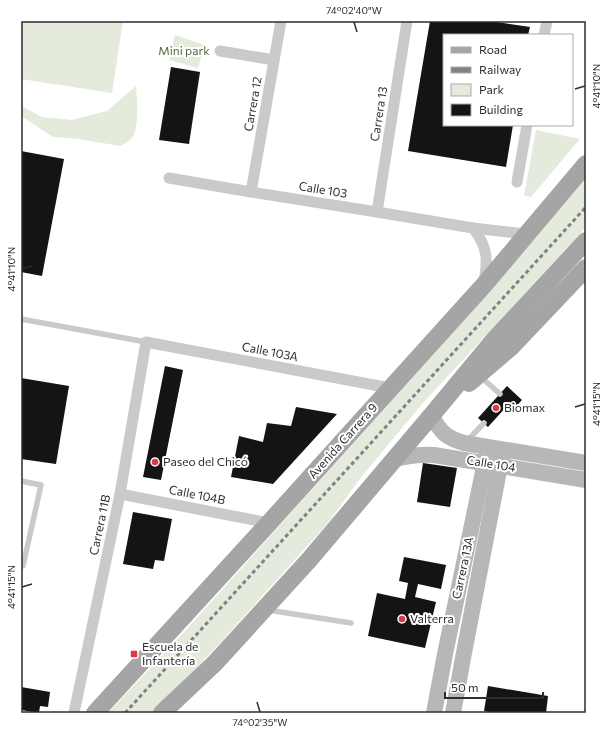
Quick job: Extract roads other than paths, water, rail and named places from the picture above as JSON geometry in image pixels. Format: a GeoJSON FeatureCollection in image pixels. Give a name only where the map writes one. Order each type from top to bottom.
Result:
{"type":"FeatureCollection","features":[{"type":"Feature","properties":{"kind":"main road","name":"Avenida Carrera 9"},"geometry":{"type":"LineString","coordinates":[[95,713],[484,285],[586,164]]}},
{"type":"Feature","properties":{"kind":"main road"},"geometry":{"type":"LineString","coordinates":[[163,713],[215,662],[309,560],[494,340],[586,241]]}},
{"type":"Feature","properties":{"kind":"main road"},"geometry":{"type":"LineString","coordinates":[[431,416],[510,348],[586,268]]}},
{"type":"Feature","properties":{"kind":"street","name":"Carrera 12"},"geometry":{"type":"LineString","coordinates":[[251,192],[281,21]]}},
{"type":"Feature","properties":{"kind":"street","name":"Carrera 13"},"geometry":{"type":"LineString","coordinates":[[377,212],[407,21]]}},
{"type":"Feature","properties":{"kind":"street"},"geometry":{"type":"LineString","coordinates":[[544,34],[547,21]]}},
{"type":"Feature","properties":{"kind":"street"},"geometry":{"type":"LineString","coordinates":[[220,51],[274,60]]}},
{"type":"Feature","properties":{"kind":"street"},"geometry":{"type":"LineString","coordinates":[[517,182],[527,126]]}},
{"type":"Feature","properties":{"kind":"street","name":"Calle 103"},"geometry":{"type":"LineString","coordinates":[[169,178],[473,228],[526,234]]}},
{"type":"Feature","properties":{"kind":"street"},"geometry":{"type":"LineString","coordinates":[[473,228],[480,237],[485,251],[486,264],[484,285]]}},
{"type":"Feature","properties":{"kind":"street","name":"Calle 103A"},"geometry":{"type":"LineString","coordinates":[[146,342],[390,388]]}},
{"type":"Feature","properties":{"kind":"street","name":"Carrera 11B"},"geometry":{"type":"LineString","coordinates":[[74,713],[120,494],[146,342]]}},
{"type":"Feature","properties":{"kind":"street","name":"Calle 104"},"geometry":{"type":"LineString","coordinates":[[431,416],[442,433],[486,455]]}},
{"type":"Feature","properties":{"kind":"street","name":"Calle 104"},"geometry":{"type":"LineString","coordinates":[[395,459],[424,454],[486,455],[586,480]]}},
{"type":"Feature","properties":{"kind":"street","name":"Carrera 13A"},"geometry":{"type":"LineString","coordinates":[[434,713],[486,455]]}},
{"type":"Feature","properties":{"kind":"street","name":"Calle 104"},"geometry":{"type":"LineString","coordinates":[[502,458],[586,464]]}},
{"type":"Feature","properties":{"kind":"street","name":"Carrera 13A"},"geometry":{"type":"LineString","coordinates":[[453,713],[502,458]]}},
{"type":"Feature","properties":{"kind":"street","name":"Calle 104B"},"geometry":{"type":"LineString","coordinates":[[120,494],[269,523]]}},
{"type":"Feature","properties":{"kind":"street"},"geometry":{"type":"LineString","coordinates":[[445,654],[463,658]]}},
{"type":"Feature","properties":{"kind":"lane"},"geometry":{"type":"LineString","coordinates":[[21,319],[146,342]]}},
{"type":"Feature","properties":{"kind":"lane"},"geometry":{"type":"LineString","coordinates":[[479,375],[500,394]]}},
{"type":"Feature","properties":{"kind":"lane"},"geometry":{"type":"LineString","coordinates":[[464,443],[484,423]]}},
{"type":"Feature","properties":{"kind":"lane"},"geometry":{"type":"LineString","coordinates":[[21,481],[41,485],[23,566],[21,566]]}},
{"type":"Feature","properties":{"kind":"lane"},"geometry":{"type":"LineString","coordinates":[[264,609],[351,623]]}},
{"type":"Feature","properties":{"kind":"railway"},"geometry":{"type":"LineString","coordinates":[[125,713],[586,207]]}},
{"type":"Feature","properties":{"kind":"place","name":"Biomax"},"geometry":{"type":"Point","coordinates":[496,408]}},
{"type":"Feature","properties":{"kind":"place","name":"Paseo del Chicó"},"geometry":{"type":"Point","coordinates":[155,462]}},
{"type":"Feature","properties":{"kind":"place","name":"Valterra"},"geometry":{"type":"Point","coordinates":[402,619]}},
{"type":"Feature","properties":{"kind":"place","name":"Escuela de Infantería"},"geometry":{"type":"Point","coordinates":[134,654]}},
{"type":"Feature","properties":{"kind":"park label","name":"Mini park"},"geometry":{"type":"Point","coordinates":[184,51]}}]}
